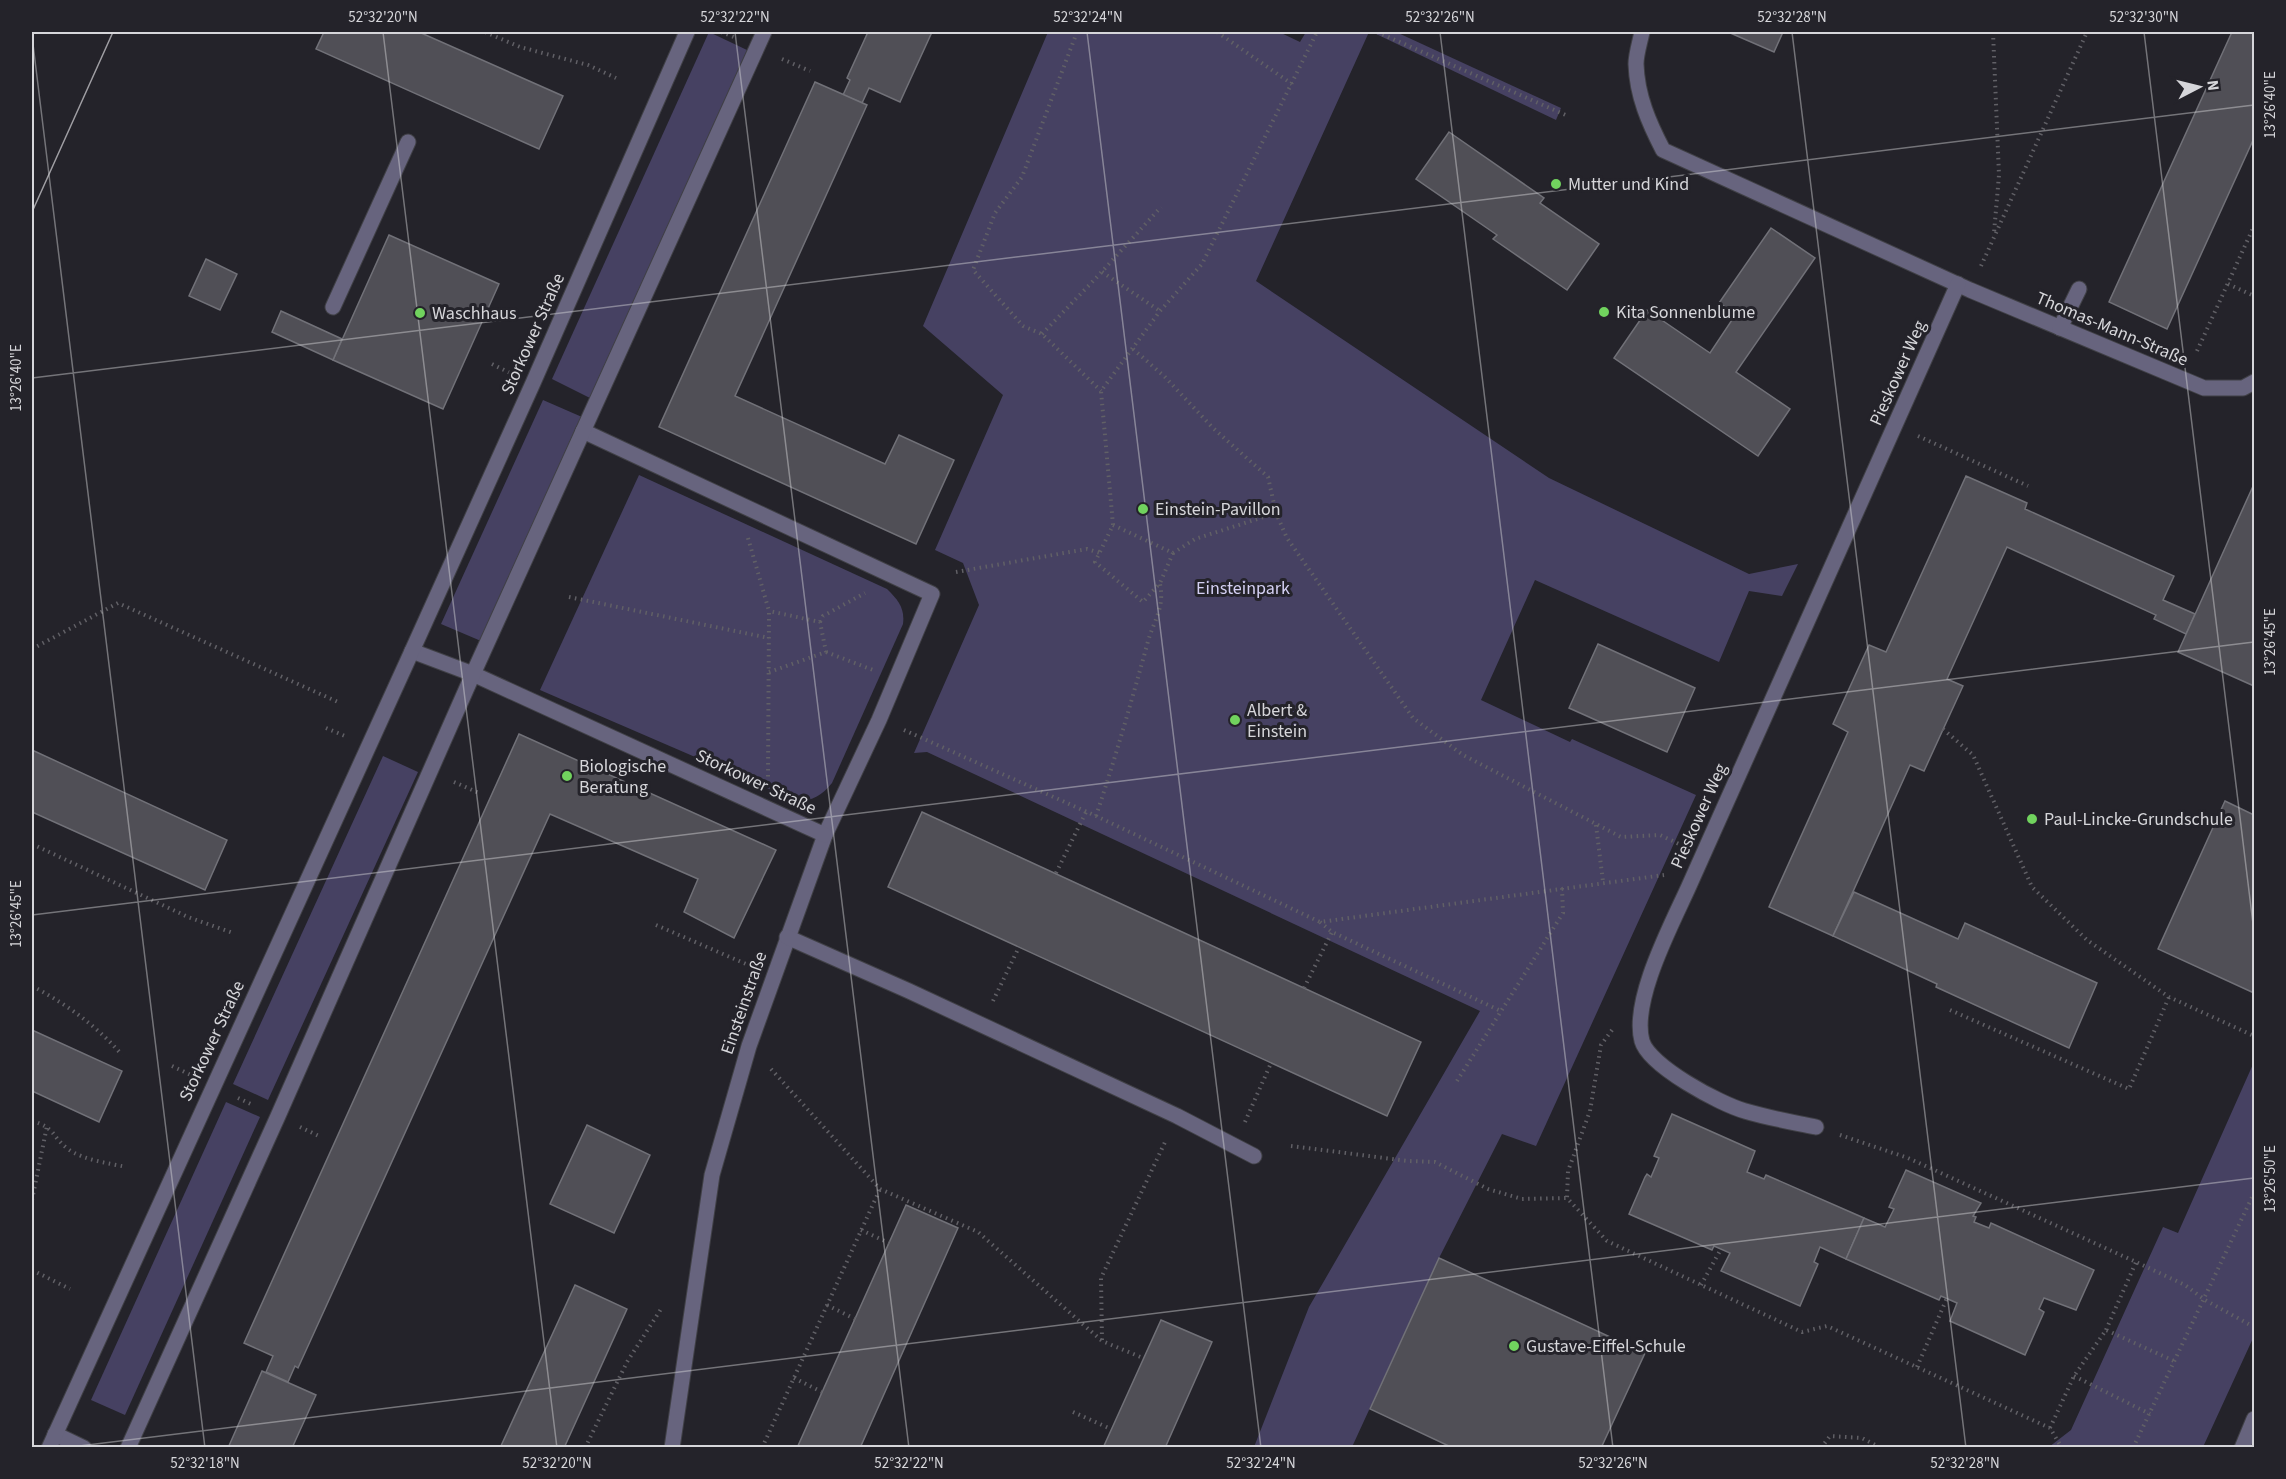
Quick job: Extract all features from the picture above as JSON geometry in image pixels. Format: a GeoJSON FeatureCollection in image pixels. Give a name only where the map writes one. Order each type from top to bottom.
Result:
{"type":"FeatureCollection","features":[{"type":"Feature","properties":{"kind":"street","name":"Storkower Straße"},"geometry":{"type":"LineString","coordinates":[[52,1441],[533,383],[687,32]]}},
{"type":"Feature","properties":{"kind":"street"},"geometry":{"type":"LineString","coordinates":[[128,1448],[278,1116],[473,674],[764,32]]}},
{"type":"Feature","properties":{"kind":"street"},"geometry":{"type":"LineString","coordinates":[[1642,32],[1636,63],[1641,101],[1650,126],[1663,150],[1958,284]]}},
{"type":"Feature","properties":{"kind":"street"},"geometry":{"type":"LineString","coordinates":[[333,307],[408,142]]}},
{"type":"Feature","properties":{"kind":"street","name":"Thomas-Mann-Straße"},"geometry":{"type":"LineString","coordinates":[[1958,284],[2204,388],[2243,388],[2254,382]]}},
{"type":"Feature","properties":{"kind":"street","name":"Pieskower Weg"},"geometry":{"type":"LineString","coordinates":[[1816,1127],[1742,1111],[1677,1078],[1648,1052],[1642,1040],[1641,1010],[1647,984],[1689,886],[1958,284]]}},
{"type":"Feature","properties":{"kind":"street"},"geometry":{"type":"LineString","coordinates":[[2060,328],[2079,289]]}},
{"type":"Feature","properties":{"kind":"street"},"geometry":{"type":"LineString","coordinates":[[583,431],[887,573]]}},
{"type":"Feature","properties":{"kind":"street","name":"Einsteinstraße"},"geometry":{"type":"LineString","coordinates":[[672,1448],[712,1175],[749,1046],[825,835],[879,720],[932,594],[887,573]]}},
{"type":"Feature","properties":{"kind":"street","name":"Storkower Straße"},"geometry":{"type":"LineString","coordinates":[[412,651],[473,674],[825,835]]}},
{"type":"Feature","properties":{"kind":"street"},"geometry":{"type":"LineString","coordinates":[[787,937],[909,991],[1177,1116],[1254,1156]]}},
{"type":"Feature","properties":{"kind":"street"},"geometry":{"type":"LineString","coordinates":[[2242,1448],[2254,1419]]}},
{"type":"Feature","properties":{"kind":"street"},"geometry":{"type":"LineString","coordinates":[[52,1441],[84,1448]]}},
{"type":"Feature","properties":{"kind":"path"},"geometry":{"type":"LineString","coordinates":[[485,32],[520,47],[588,65],[616,78]]}},
{"type":"Feature","properties":{"kind":"path"},"geometry":{"type":"LineString","coordinates":[[1077,32],[1022,177],[995,213],[974,270],[1023,326],[1042,334],[1101,391],[1113,525],[1095,562],[1143,602],[1160,583],[1173,553],[1195,538],[1276,513]]}},
{"type":"Feature","properties":{"kind":"path"},"geometry":{"type":"LineString","coordinates":[[1217,32],[1292,84]]}},
{"type":"Feature","properties":{"kind":"path"},"geometry":{"type":"LineString","coordinates":[[1101,391],[1160,311],[1202,264],[1317,32]]}},
{"type":"Feature","properties":{"kind":"path"},"geometry":{"type":"LineString","coordinates":[[1377,32],[1568,116]]}},
{"type":"Feature","properties":{"kind":"path"},"geometry":{"type":"LineString","coordinates":[[1993,32],[2000,175],[1994,236]]}},
{"type":"Feature","properties":{"kind":"path"},"geometry":{"type":"LineString","coordinates":[[1978,272],[2087,32]]}},
{"type":"Feature","properties":{"kind":"path"},"geometry":{"type":"LineString","coordinates":[[1042,334],[1161,207]]}},
{"type":"Feature","properties":{"kind":"path"},"geometry":{"type":"LineString","coordinates":[[2197,351],[2254,226]]}},
{"type":"Feature","properties":{"kind":"path"},"geometry":{"type":"LineString","coordinates":[[1102,272],[1160,311]]}},
{"type":"Feature","properties":{"kind":"path"},"geometry":{"type":"LineString","coordinates":[[2228,284],[2254,296]]}},
{"type":"Feature","properties":{"kind":"path"},"geometry":{"type":"LineString","coordinates":[[1133,350],[1164,376],[1212,428],[1268,477],[1276,513],[1287,538],[1413,718],[1463,754],[1621,837],[1660,835],[1680,845]]}},
{"type":"Feature","properties":{"kind":"path"},"geometry":{"type":"LineString","coordinates":[[1896,425],[2028,486]]}},
{"type":"Feature","properties":{"kind":"path"},"geometry":{"type":"LineString","coordinates":[[751,509],[745,526],[769,610],[768,792],[764,807]]}},
{"type":"Feature","properties":{"kind":"path"},"geometry":{"type":"LineString","coordinates":[[1113,525],[1173,553]]}},
{"type":"Feature","properties":{"kind":"path"},"geometry":{"type":"LineString","coordinates":[[956,572],[1087,549],[1100,553]]}},
{"type":"Feature","properties":{"kind":"path"},"geometry":{"type":"LineString","coordinates":[[826,652],[820,622],[823,616],[882,583],[887,573]]}},
{"type":"Feature","properties":{"kind":"path"},"geometry":{"type":"LineString","coordinates":[[1096,816],[1120,744],[1147,642],[1163,599],[1160,583]]}},
{"type":"Feature","properties":{"kind":"path"},"geometry":{"type":"LineString","coordinates":[[569,597],[769,638]]}},
{"type":"Feature","properties":{"kind":"path"},"geometry":{"type":"LineString","coordinates":[[32,649],[118,603],[338,702]]}},
{"type":"Feature","properties":{"kind":"path"},"geometry":{"type":"LineString","coordinates":[[769,610],[820,622]]}},
{"type":"Feature","properties":{"kind":"path"},"geometry":{"type":"LineString","coordinates":[[769,672],[826,652],[896,679]]}},
{"type":"Feature","properties":{"kind":"path"},"geometry":{"type":"LineString","coordinates":[[879,720],[1096,816],[1320,922],[1332,932],[1501,1011]]}},
{"type":"Feature","properties":{"kind":"path"},"geometry":{"type":"LineString","coordinates":[[1943,729],[1973,754],[2032,887],[2087,940],[2169,997],[2254,1036]]}},
{"type":"Feature","properties":{"kind":"path"},"geometry":{"type":"LineString","coordinates":[[1056,873],[1086,812]]}},
{"type":"Feature","properties":{"kind":"path"},"geometry":{"type":"LineString","coordinates":[[1596,824],[1603,882]]}},
{"type":"Feature","properties":{"kind":"path"},"geometry":{"type":"LineString","coordinates":[[32,844],[188,917],[233,933]]}},
{"type":"Feature","properties":{"kind":"path"},"geometry":{"type":"LineString","coordinates":[[1320,922],[1668,874],[1689,886]]}},
{"type":"Feature","properties":{"kind":"path"},"geometry":{"type":"LineString","coordinates":[[1457,1082],[1563,913],[1562,888]]}},
{"type":"Feature","properties":{"kind":"path"},"geometry":{"type":"LineString","coordinates":[[656,925],[746,964]]}},
{"type":"Feature","properties":{"kind":"path"},"geometry":{"type":"LineString","coordinates":[[1304,988],[1332,932]]}},
{"type":"Feature","properties":{"kind":"path"},"geometry":{"type":"LineString","coordinates":[[990,1008],[1019,947]]}},
{"type":"Feature","properties":{"kind":"path"},"geometry":{"type":"LineString","coordinates":[[32,986],[62,1002],[110,1041],[122,1055]]}},
{"type":"Feature","properties":{"kind":"path"},"geometry":{"type":"LineString","coordinates":[[1950,1010],[2129,1089],[2169,997]]}},
{"type":"Feature","properties":{"kind":"path"},"geometry":{"type":"LineString","coordinates":[[1641,1010],[1622,1017],[1601,1045],[1590,1111],[1568,1171],[1567,1198],[1607,1241],[1802,1332],[1827,1326],[2050,1428],[2062,1448]]}},
{"type":"Feature","properties":{"kind":"path"},"geometry":{"type":"LineString","coordinates":[[1245,1122],[1270,1063]]}},
{"type":"Feature","properties":{"kind":"path"},"geometry":{"type":"LineString","coordinates":[[770,1068],[880,1189],[978,1232],[1102,1341],[1143,1358]]}},
{"type":"Feature","properties":{"kind":"path"},"geometry":{"type":"LineString","coordinates":[[213,1086],[278,1116]]}},
{"type":"Feature","properties":{"kind":"path"},"geometry":{"type":"LineString","coordinates":[[1102,1341],[1101,1278],[1177,1116]]}},
{"type":"Feature","properties":{"kind":"path"},"geometry":{"type":"LineString","coordinates":[[32,1121],[46,1126],[68,1149],[94,1159],[126,1167]]}},
{"type":"Feature","properties":{"kind":"path"},"geometry":{"type":"LineString","coordinates":[[32,1200],[46,1126]]}},
{"type":"Feature","properties":{"kind":"path"},"geometry":{"type":"LineString","coordinates":[[1816,1127],[1908,1158],[2136,1262],[2185,1286],[2254,1328]]}},
{"type":"Feature","properties":{"kind":"path"},"geometry":{"type":"LineString","coordinates":[[1291,1146],[1408,1161],[1435,1162],[1488,1189],[1522,1199],[1567,1198]]}},
{"type":"Feature","properties":{"kind":"path"},"geometry":{"type":"LineString","coordinates":[[762,1448],[880,1189]]}},
{"type":"Feature","properties":{"kind":"path"},"geometry":{"type":"LineString","coordinates":[[2133,1448],[2254,1193]]}},
{"type":"Feature","properties":{"kind":"path"},"geometry":{"type":"LineString","coordinates":[[861,1230],[890,1243]]}},
{"type":"Feature","properties":{"kind":"path"},"geometry":{"type":"LineString","coordinates":[[1701,1285],[1721,1249]]}},
{"type":"Feature","properties":{"kind":"path"},"geometry":{"type":"LineString","coordinates":[[2050,1428],[2074,1376],[2106,1330],[2136,1262]]}},
{"type":"Feature","properties":{"kind":"path"},"geometry":{"type":"LineString","coordinates":[[32,1270],[70,1289]]}},
{"type":"Feature","properties":{"kind":"path"},"geometry":{"type":"LineString","coordinates":[[1917,1367],[1947,1298]]}},
{"type":"Feature","properties":{"kind":"path"},"geometry":{"type":"LineString","coordinates":[[827,1305],[855,1319]]}},
{"type":"Feature","properties":{"kind":"path"},"geometry":{"type":"LineString","coordinates":[[585,1448],[627,1362],[661,1309]]}},
{"type":"Feature","properties":{"kind":"path"},"geometry":{"type":"LineString","coordinates":[[2106,1330],[2174,1360]]}},
{"type":"Feature","properties":{"kind":"path"},"geometry":{"type":"LineString","coordinates":[[2074,1376],[2150,1414]]}},
{"type":"Feature","properties":{"kind":"path"},"geometry":{"type":"LineString","coordinates":[[794,1378],[822,1392]]}},
{"type":"Feature","properties":{"kind":"path"},"geometry":{"type":"LineString","coordinates":[[1073,1412],[1111,1429]]}},
{"type":"Feature","properties":{"kind":"path"},"geometry":{"type":"LineString","coordinates":[[1821,1448],[1830,1436],[1862,1438],[1881,1448]]}},
{"type":"Feature","properties":{"kind":"green space"},"geometry":{"type":"Polygon","coordinates":[[[709,32],[747,50],[590,398],[552,379],[709,32]]]}},
{"type":"Feature","properties":{"kind":"green space","name":"Einsteinpark"},"geometry":{"type":"Polygon","coordinates":[[[1048,32],[1279,32],[1300,42],[1306,32],[1369,32],[1256,281],[1549,478],[1749,574],[1798,564],[1782,596],[1749,591],[1719,662],[1535,580],[1481,700],[1570,742],[1572,739],[1696,795],[1536,1146],[1502,1134],[1439,1258],[1352,1447],[1254,1447],[1309,1307],[1480,1011],[927,752],[914,753],[979,605],[963,563],[935,550],[1003,395],[923,326],[1048,32]]]}},
{"type":"Feature","properties":{"kind":"green space"},"geometry":{"type":"Polygon","coordinates":[[[1372,32],[1396,32],[1561,108],[1556,120],[1372,32]]]}},
{"type":"Feature","properties":{"kind":"green space"},"geometry":{"type":"Polygon","coordinates":[[[543,400],[582,417],[481,641],[441,624],[543,400]]]}},
{"type":"Feature","properties":{"kind":"green space"},"geometry":{"type":"Polygon","coordinates":[[[639,475],[887,589],[900,605],[903,624],[832,783],[817,796],[797,801],[540,690],[639,475]]]}},
{"type":"Feature","properties":{"kind":"green space"},"geometry":{"type":"Polygon","coordinates":[[[383,756],[418,772],[268,1100],[233,1084],[383,756]]]}},
{"type":"Feature","properties":{"kind":"green space"},"geometry":{"type":"Polygon","coordinates":[[[2254,1062],[2254,1336],[2203,1447],[2049,1447],[2071,1430],[2163,1227],[2178,1233],[2254,1062]]]}},
{"type":"Feature","properties":{"kind":"green space"},"geometry":{"type":"Polygon","coordinates":[[[226,1102],[260,1117],[125,1415],[91,1400],[226,1102]]]}},
{"type":"Feature","properties":{"kind":"building"},"geometry":{"type":"Polygon","coordinates":[[[324,32],[419,32],[563,96],[539,149],[316,49],[324,32]]]}},
{"type":"Feature","properties":{"kind":"building"},"geometry":{"type":"Polygon","coordinates":[[[868,32],[932,32],[900,102],[869,88],[862,103],[843,95],[850,80],[847,78],[868,32]]]}},
{"type":"Feature","properties":{"kind":"building"},"geometry":{"type":"Polygon","coordinates":[[[1728,32],[1783,32],[1774,52],[1728,32]]]}},
{"type":"Feature","properties":{"kind":"building"},"geometry":{"type":"Polygon","coordinates":[[[2232,32],[2254,32],[2254,138],[2167,329],[2109,302],[2232,32]]]}},
{"type":"Feature","properties":{"kind":"building"},"geometry":{"type":"Polygon","coordinates":[[[815,82],[867,105],[735,396],[885,464],[899,435],[954,460],[916,544],[659,427],[815,82]]]}},
{"type":"Feature","properties":{"kind":"building"},"geometry":{"type":"Polygon","coordinates":[[[1449,132],[1544,198],[1540,203],[1599,244],[1567,290],[1493,239],[1497,235],[1416,179],[1449,132]]]}},
{"type":"Feature","properties":{"kind":"building"},"geometry":{"type":"Polygon","coordinates":[[[1771,228],[1815,258],[1736,372],[1790,409],[1758,456],[1614,358],[1647,310],[1710,353],[1736,314],[1719,303],[1771,228]]]}},
{"type":"Feature","properties":{"kind":"building","name":"Waschhaus"},"geometry":{"type":"Polygon","coordinates":[[[389,235],[499,284],[443,409],[333,360],[389,235]]]}},
{"type":"Feature","properties":{"kind":"building"},"geometry":{"type":"Polygon","coordinates":[[[206,259],[237,274],[220,310],[189,296],[206,259]]]}},
{"type":"Feature","properties":{"kind":"building"},"geometry":{"type":"Polygon","coordinates":[[[281,311],[342,339],[333,360],[272,332],[281,311]]]}},
{"type":"Feature","properties":{"kind":"building"},"geometry":{"type":"Polygon","coordinates":[[[1966,476],[2027,503],[2025,509],[2174,576],[2163,600],[2195,614],[2186,634],[2154,619],[2156,615],[2007,547],[1947,679],[1963,686],[1924,771],[1910,765],[1833,936],[1769,907],[1848,732],[1833,724],[1869,645],[1886,652],[1966,476]]]}},
{"type":"Feature","properties":{"kind":"building"},"geometry":{"type":"Polygon","coordinates":[[[2254,484],[2254,686],[2178,652],[2254,484]]]}},
{"type":"Feature","properties":{"kind":"building"},"geometry":{"type":"Polygon","coordinates":[[[1598,644],[1695,688],[1667,752],[1569,708],[1598,644]]]}},
{"type":"Feature","properties":{"kind":"building"},"geometry":{"type":"Polygon","coordinates":[[[519,734],[776,850],[734,938],[684,912],[698,879],[550,814],[298,1368],[295,1366],[288,1382],[266,1372],[273,1356],[244,1343],[519,734]]]}},
{"type":"Feature","properties":{"kind":"building"},"geometry":{"type":"Polygon","coordinates":[[[32,750],[227,840],[205,890],[32,812],[32,750]]]}},
{"type":"Feature","properties":{"kind":"building"},"geometry":{"type":"Polygon","coordinates":[[[2225,801],[2254,815],[2254,993],[2158,949],[2225,801]]]}},
{"type":"Feature","properties":{"kind":"building"},"geometry":{"type":"Polygon","coordinates":[[[922,812],[1421,1042],[1387,1116],[888,887],[922,812]]]}},
{"type":"Feature","properties":{"kind":"building"},"geometry":{"type":"Polygon","coordinates":[[[1854,892],[1958,939],[1965,923],[2097,983],[2069,1048],[1936,987],[1937,984],[1833,936],[1854,892]]]}},
{"type":"Feature","properties":{"kind":"building"},"geometry":{"type":"Polygon","coordinates":[[[32,1030],[122,1071],[99,1122],[32,1091],[32,1030]]]}},
{"type":"Feature","properties":{"kind":"building"},"geometry":{"type":"Polygon","coordinates":[[[1672,1114],[1755,1151],[1747,1172],[1764,1179],[1766,1175],[1864,1218],[1846,1259],[1820,1247],[1814,1262],[1818,1264],[1800,1306],[1721,1271],[1730,1253],[1714,1246],[1712,1250],[1629,1214],[1645,1177],[1647,1174],[1651,1177],[1659,1158],[1654,1156],[1672,1114]]]}},
{"type":"Feature","properties":{"kind":"building"},"geometry":{"type":"Polygon","coordinates":[[[587,1125],[650,1155],[614,1233],[550,1204],[587,1125]]]}},
{"type":"Feature","properties":{"kind":"building"},"geometry":{"type":"Polygon","coordinates":[[[1906,1170],[1981,1203],[1973,1216],[1976,1217],[1974,1222],[1989,1228],[1991,1223],[2094,1270],[2076,1310],[2044,1298],[2039,1309],[2044,1312],[2025,1355],[1950,1321],[1957,1303],[1941,1296],[1939,1300],[1846,1259],[1864,1218],[1885,1227],[1894,1209],[1889,1207],[1906,1170]]]}},
{"type":"Feature","properties":{"kind":"building"},"geometry":{"type":"Polygon","coordinates":[[[906,1205],[958,1228],[860,1448],[797,1448],[906,1205]]]}},
{"type":"Feature","properties":{"kind":"building","name":"Gustave-Eiffel-Schule"},"geometry":{"type":"Polygon","coordinates":[[[1439,1258],[1645,1353],[1601,1448],[1453,1448],[1370,1409],[1439,1258]]]}},
{"type":"Feature","properties":{"kind":"building"},"geometry":{"type":"Polygon","coordinates":[[[575,1285],[627,1309],[564,1448],[500,1448],[575,1285]]]}},
{"type":"Feature","properties":{"kind":"building"},"geometry":{"type":"Polygon","coordinates":[[[1161,1320],[1212,1342],[1165,1448],[1103,1448],[1161,1320]]]}},
{"type":"Feature","properties":{"kind":"building"},"geometry":{"type":"Polygon","coordinates":[[[262,1371],[316,1395],[292,1448],[228,1448],[262,1371]]]}},
{"type":"Feature","properties":{"kind":"tram line"},"geometry":{"type":"LineString","coordinates":[[32,212],[113,32]]}},
{"type":"Feature","properties":{"kind":"place","name":"Mutter und Kind"},"geometry":{"type":"Point","coordinates":[1556,184]}},
{"type":"Feature","properties":{"kind":"place","name":"Kita Sonnenblume"},"geometry":{"type":"Point","coordinates":[1604,312]}},
{"type":"Feature","properties":{"kind":"place","name":"Waschhaus"},"geometry":{"type":"Point","coordinates":[420,313]}},
{"type":"Feature","properties":{"kind":"place","name":"Einstein-Pavillon"},"geometry":{"type":"Point","coordinates":[1143,509]}},
{"type":"Feature","properties":{"kind":"place","name":"Albert & Einstein"},"geometry":{"type":"Point","coordinates":[1235,720]}},
{"type":"Feature","properties":{"kind":"place","name":"Biologische Beratung"},"geometry":{"type":"Point","coordinates":[567,776]}},
{"type":"Feature","properties":{"kind":"place","name":"Paul-Lincke-Grundschule"},"geometry":{"type":"Point","coordinates":[2032,819]}},
{"type":"Feature","properties":{"kind":"place","name":"Gustave-Eiffel-Schule"},"geometry":{"type":"Point","coordinates":[1514,1346]}}]}
